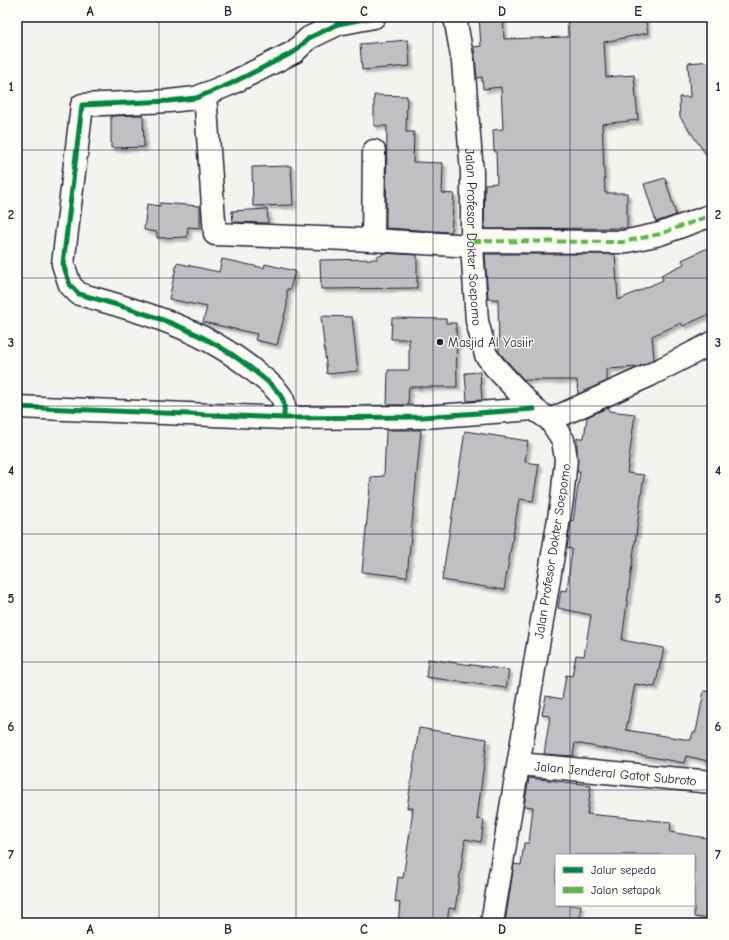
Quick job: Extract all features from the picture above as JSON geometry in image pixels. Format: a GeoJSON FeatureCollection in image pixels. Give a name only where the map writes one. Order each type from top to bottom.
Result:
{"type":"FeatureCollection","features":[{"type":"Feature","properties":{"kind":"street"},"geometry":{"type":"LineString","coordinates":[[284,418],[283,400],[268,382],[239,358],[202,336],[175,323],[78,294],[70,285],[63,264],[82,105],[169,101],[196,98],[230,84],[294,52],[309,38],[338,24],[374,17]]}},
{"type":"Feature","properties":{"kind":"street","name":"Jalan Profesor Dokter Soepomo"},"geometry":{"type":"LineString","coordinates":[[455,17],[463,62],[468,115],[472,172],[472,244],[477,321],[481,342],[486,354],[501,376],[542,414],[563,440],[566,459],[565,475],[519,764],[492,923]]}},
{"type":"Feature","properties":{"kind":"street"},"geometry":{"type":"LineString","coordinates":[[205,94],[215,234],[472,244],[623,242],[660,234],[712,215]]}},
{"type":"Feature","properties":{"kind":"street"},"geometry":{"type":"LineString","coordinates":[[373,240],[374,151]]}},
{"type":"Feature","properties":{"kind":"street"},"geometry":{"type":"LineString","coordinates":[[17,407],[284,418],[542,414],[650,375],[712,343]]}},
{"type":"Feature","properties":{"kind":"street","name":"Jalan Jenderal Gatot Subroto"},"geometry":{"type":"LineString","coordinates":[[519,764],[712,782]]}},
{"type":"Feature","properties":{"kind":"building"},"geometry":{"type":"Polygon","coordinates":[[[479,17],[503,17],[504,39],[568,37],[567,18],[645,17],[648,33],[604,42],[606,77],[634,75],[638,120],[602,124],[605,193],[627,193],[627,228],[484,229],[485,184],[497,183],[496,151],[494,151],[493,130],[503,129],[501,87],[483,89],[482,77],[477,78],[474,47],[481,46],[479,17]]]}},
{"type":"Feature","properties":{"kind":"building"},"geometry":{"type":"Polygon","coordinates":[[[408,40],[410,66],[362,70],[360,44],[408,40]]]}},
{"type":"Feature","properties":{"kind":"building"},"geometry":{"type":"Polygon","coordinates":[[[712,61],[712,163],[680,117],[679,97],[690,97],[688,63],[712,61]]]}},
{"type":"Feature","properties":{"kind":"building"},"geometry":{"type":"Polygon","coordinates":[[[374,95],[407,96],[406,132],[414,132],[413,162],[443,163],[442,193],[454,194],[451,232],[386,228],[387,126],[374,126],[374,95]]]}},
{"type":"Feature","properties":{"kind":"building"},"geometry":{"type":"Polygon","coordinates":[[[143,115],[144,147],[111,148],[111,116],[143,115]]]}},
{"type":"Feature","properties":{"kind":"building"},"geometry":{"type":"Polygon","coordinates":[[[291,166],[293,205],[253,206],[252,167],[291,166]]]}},
{"type":"Feature","properties":{"kind":"building"},"geometry":{"type":"Polygon","coordinates":[[[665,178],[676,215],[656,222],[644,184],[665,178]]]}},
{"type":"Feature","properties":{"kind":"building"},"geometry":{"type":"Polygon","coordinates":[[[160,203],[200,206],[200,228],[188,227],[187,237],[157,238],[157,232],[144,230],[147,204],[160,206],[160,203]]]}},
{"type":"Feature","properties":{"kind":"building"},"geometry":{"type":"Polygon","coordinates":[[[267,209],[268,223],[233,222],[232,211],[267,209]]]}},
{"type":"Feature","properties":{"kind":"building"},"geometry":{"type":"Polygon","coordinates":[[[712,246],[712,313],[683,326],[681,323],[652,336],[654,359],[645,364],[638,367],[607,369],[607,381],[578,394],[577,380],[524,380],[499,352],[498,299],[488,299],[485,254],[615,254],[618,300],[663,280],[661,275],[684,264],[682,260],[712,246]]]}},
{"type":"Feature","properties":{"kind":"building"},"geometry":{"type":"Polygon","coordinates":[[[382,253],[417,255],[417,288],[321,289],[320,260],[377,259],[377,256],[382,255],[382,253]]]}},
{"type":"Feature","properties":{"kind":"building"},"geometry":{"type":"Polygon","coordinates":[[[222,259],[264,268],[265,264],[295,271],[290,289],[287,289],[287,305],[277,345],[255,340],[257,334],[203,322],[207,307],[169,299],[177,263],[219,272],[222,259]]]}},
{"type":"Feature","properties":{"kind":"building"},"geometry":{"type":"Polygon","coordinates":[[[321,316],[352,317],[358,371],[327,374],[321,316]]]}},
{"type":"Feature","properties":{"kind":"building"},"geometry":{"type":"Polygon","coordinates":[[[392,318],[446,319],[446,323],[456,323],[457,387],[409,387],[408,405],[387,405],[388,370],[409,370],[409,339],[391,339],[392,318]]]}},
{"type":"Feature","properties":{"kind":"building"},"geometry":{"type":"Polygon","coordinates":[[[480,372],[482,400],[467,401],[465,373],[480,372]]]}},
{"type":"Feature","properties":{"kind":"building"},"geometry":{"type":"Polygon","coordinates":[[[609,407],[609,411],[635,414],[627,473],[644,475],[622,640],[664,648],[655,687],[635,684],[626,730],[691,740],[693,732],[696,732],[704,691],[712,692],[712,762],[686,756],[684,763],[575,743],[573,756],[544,754],[550,716],[542,715],[546,696],[562,699],[566,675],[572,676],[576,655],[584,656],[591,615],[558,608],[561,590],[567,591],[572,549],[567,548],[571,520],[573,521],[580,472],[577,472],[577,438],[584,438],[587,417],[609,407]]]}},
{"type":"Feature","properties":{"kind":"building"},"geometry":{"type":"Polygon","coordinates":[[[386,430],[421,430],[407,577],[362,572],[371,477],[384,476],[386,430]]]}},
{"type":"Feature","properties":{"kind":"building"},"geometry":{"type":"Polygon","coordinates":[[[465,431],[528,441],[525,462],[539,464],[533,501],[519,499],[504,590],[442,580],[465,431]]]}},
{"type":"Feature","properties":{"kind":"building"},"geometry":{"type":"Polygon","coordinates":[[[428,659],[509,670],[506,688],[426,677],[428,659]]]}},
{"type":"Feature","properties":{"kind":"building"},"geometry":{"type":"Polygon","coordinates":[[[419,728],[487,739],[477,819],[484,820],[481,842],[465,839],[455,909],[449,908],[447,923],[398,923],[400,903],[395,902],[398,877],[403,878],[410,832],[413,808],[407,808],[419,728]]]}},
{"type":"Feature","properties":{"kind":"building"},"geometry":{"type":"Polygon","coordinates":[[[529,778],[591,785],[587,814],[671,822],[670,832],[712,839],[712,919],[694,917],[695,854],[555,854],[555,906],[581,906],[579,923],[505,923],[514,864],[521,865],[524,843],[529,843],[533,807],[524,806],[529,778]]]}},
{"type":"Feature","properties":{"kind":"marked path"},"geometry":{"type":"LineString","coordinates":[[473,241],[623,242],[660,234],[712,215]]}},
{"type":"Feature","properties":{"kind":"cycle path"},"geometry":{"type":"LineString","coordinates":[[284,418],[284,402],[281,396],[265,379],[238,358],[217,345],[173,324],[150,315],[79,294],[70,285],[63,264],[82,105],[169,101],[196,98],[230,84],[294,52],[309,38],[338,24],[374,17]]}},
{"type":"Feature","properties":{"kind":"cycle path"},"geometry":{"type":"LineString","coordinates":[[17,407],[284,418],[423,417],[534,409]]}},
{"type":"Feature","properties":{"kind":"place","name":"Masjid Al Yasiir"},"geometry":{"type":"Point","coordinates":[440,342]}}]}
